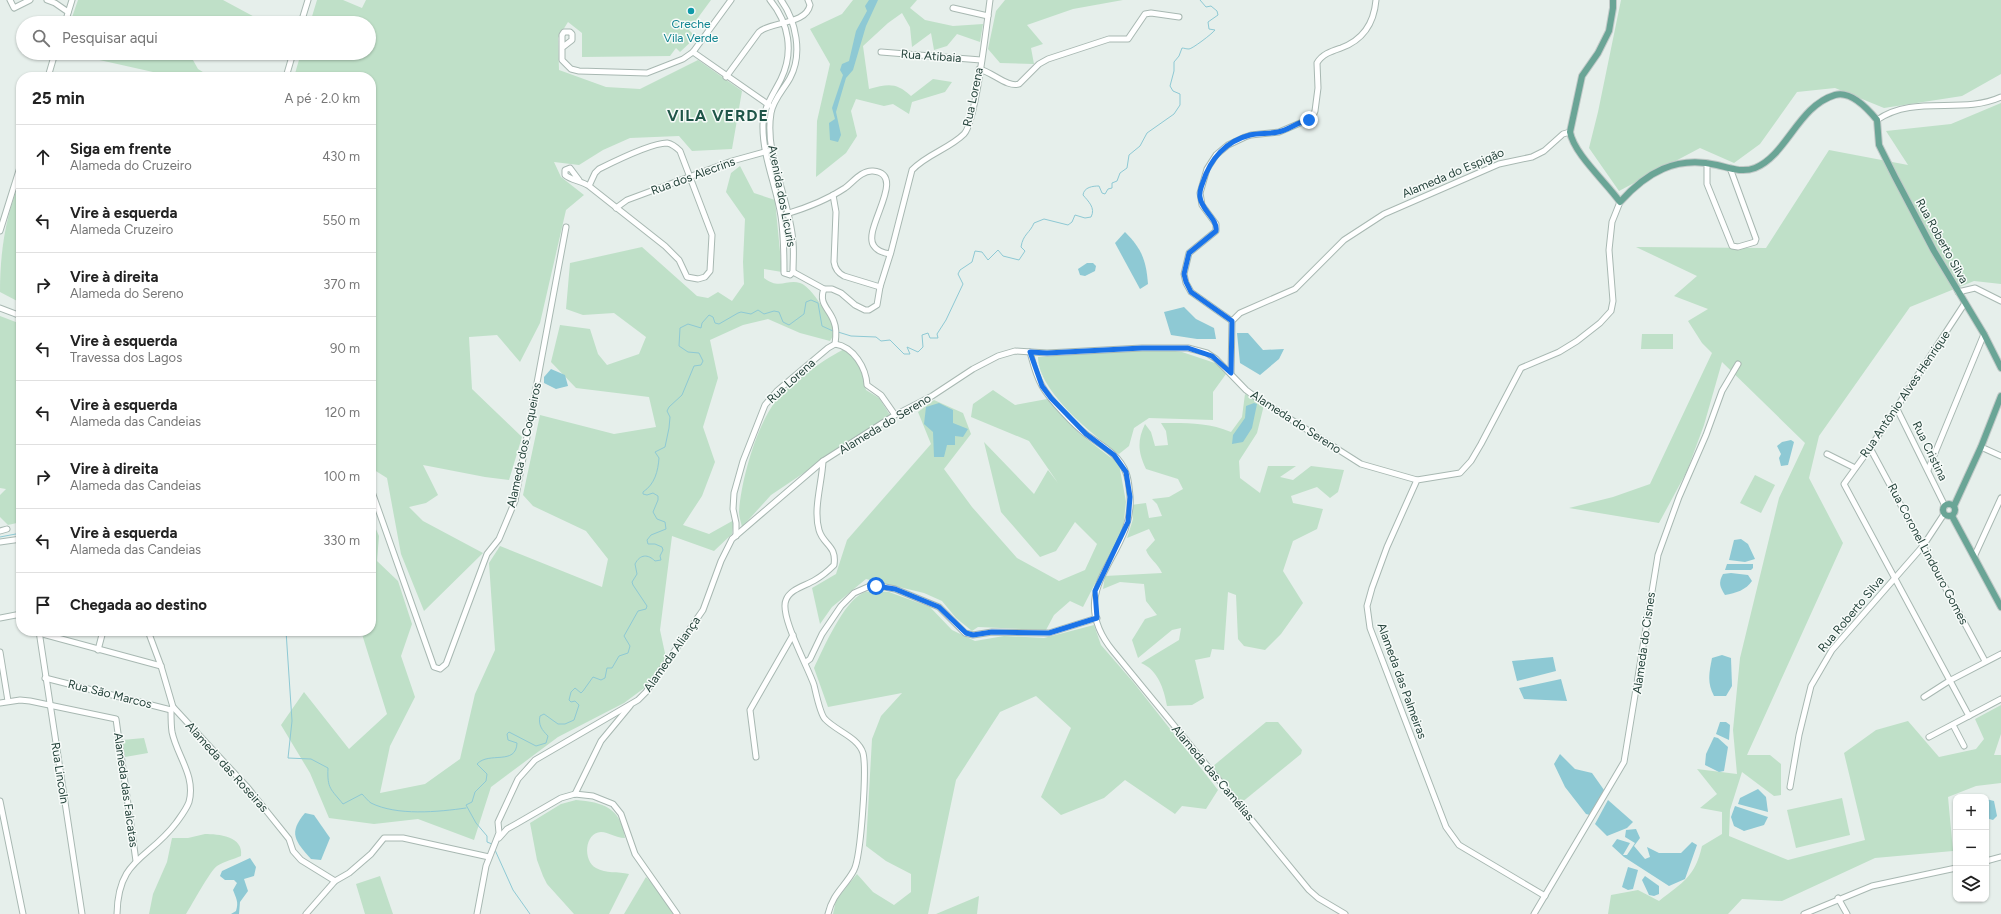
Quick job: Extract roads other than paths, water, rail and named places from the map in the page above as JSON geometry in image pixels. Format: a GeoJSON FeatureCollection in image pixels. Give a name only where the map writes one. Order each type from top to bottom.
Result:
{"type":"FeatureCollection","features":[{"type":"Feature","properties":{"kind":"main road"},"geometry":{"type":"LineString","coordinates":[[1613,0],[1609,31],[1598,53],[1582,76],[1570,132],[1571,138],[1578,150],[1620,202],[1637,184],[1658,170],[1682,164],[1708,163],[1741,171],[1751,170],[1765,163],[1805,116],[1834,95],[1844,95],[1854,99],[1877,120]]}},
{"type":"Feature","properties":{"kind":"main road","name":"Rua Roberto Silva"},"geometry":{"type":"LineString","coordinates":[[1877,120],[1879,145],[1934,251],[1984,334],[2001,368]]}},
{"type":"Feature","properties":{"kind":"main road"},"geometry":{"type":"LineString","coordinates":[[1952,516],[1956,510],[1954,506],[1981,446],[2001,396]]}},
{"type":"Feature","properties":{"kind":"main road"},"geometry":{"type":"LineString","coordinates":[[1952,516],[1944,514],[1943,510],[1945,506],[1949,504],[1954,506]]}},
{"type":"Feature","properties":{"kind":"main road"},"geometry":{"type":"LineString","coordinates":[[1952,516],[2001,606]]}},
{"type":"Feature","properties":{"kind":"street"},"geometry":{"type":"LineString","coordinates":[[10,0],[14,8],[30,0]]}},
{"type":"Feature","properties":{"kind":"street"},"geometry":{"type":"LineString","coordinates":[[46,0],[55,3],[68,12]]}},
{"type":"Feature","properties":{"kind":"street"},"geometry":{"type":"LineString","coordinates":[[67,16],[72,0]]}},
{"type":"Feature","properties":{"kind":"street"},"geometry":{"type":"LineString","coordinates":[[303,16],[308,0]]}},
{"type":"Feature","properties":{"kind":"street"},"geometry":{"type":"LineString","coordinates":[[563,47],[562,60],[567,66],[579,71],[647,73],[683,59],[693,52],[732,0]]}},
{"type":"Feature","properties":{"kind":"street","name":"Avenida dos Licuris"},"geometry":{"type":"LineString","coordinates":[[770,0],[776,7],[789,36],[787,62],[781,78],[767,104],[763,125],[766,152],[781,215],[784,242],[784,273],[790,275],[793,272],[793,242],[773,150],[770,127],[772,108],[790,77],[795,61],[796,35],[792,20],[781,0]]}},
{"type":"Feature","properties":{"kind":"street","name":"Rua Lorena"},"geometry":{"type":"LineString","coordinates":[[793,272],[824,289],[832,289],[841,292],[862,308],[869,310],[875,307],[911,173],[921,161],[966,133],[973,110],[990,0]]}},
{"type":"Feature","properties":{"kind":"street"},"geometry":{"type":"LineString","coordinates":[[1231,373],[1232,321],[1191,292],[1184,274],[1189,253],[1216,231],[1216,224],[1204,209],[1200,198],[1207,169],[1216,155],[1228,145],[1251,135],[1279,132],[1312,118],[1315,111],[1318,88],[1317,63],[1324,55],[1346,46],[1364,34],[1372,21],[1376,0]]}},
{"type":"Feature","properties":{"kind":"street"},"geometry":{"type":"LineString","coordinates":[[726,77],[759,32],[764,28],[784,24],[806,13],[809,2]]}},
{"type":"Feature","properties":{"kind":"street"},"geometry":{"type":"LineString","coordinates":[[953,8],[988,16]]}},
{"type":"Feature","properties":{"kind":"street"},"geometry":{"type":"LineString","coordinates":[[979,69],[989,71],[1010,85],[1020,84],[1039,64],[1048,59],[1110,39],[1128,39],[1145,14],[1151,13],[1179,17]]}},
{"type":"Feature","properties":{"kind":"street"},"geometry":{"type":"LineString","coordinates":[[693,52],[726,77],[772,108]]}},
{"type":"Feature","properties":{"kind":"street","name":"Rua Atibaia"},"geometry":{"type":"LineString","coordinates":[[880,52],[981,60]]}},
{"type":"Feature","properties":{"kind":"street"},"geometry":{"type":"LineString","coordinates":[[49,72],[53,60]]}},
{"type":"Feature","properties":{"kind":"street"},"geometry":{"type":"LineString","coordinates":[[287,72],[291,60]]}},
{"type":"Feature","properties":{"kind":"street"},"geometry":{"type":"LineString","coordinates":[[1877,120],[1890,112],[1913,107],[1965,105],[1981,103],[2001,97]]}},
{"type":"Feature","properties":{"kind":"street","name":"Alameda do Espigão"},"geometry":{"type":"LineString","coordinates":[[1232,321],[1244,310],[1294,289],[1344,240],[1378,218],[1499,164],[1532,157],[1544,151],[1562,134],[1570,132]]}},
{"type":"Feature","properties":{"kind":"street"},"geometry":{"type":"LineString","coordinates":[[579,180],[589,186],[665,246],[679,260],[687,277],[698,279],[706,277],[710,271],[712,235],[680,151],[673,145],[667,143],[649,148],[599,169],[594,173],[589,186]]}},
{"type":"Feature","properties":{"kind":"street","name":"Rua dos Alecrins"},"geometry":{"type":"LineString","coordinates":[[616,208],[627,200],[732,162],[773,150]]}},
{"type":"Feature","properties":{"kind":"street"},"geometry":{"type":"LineString","coordinates":[[1708,163],[1707,184],[1732,246],[1738,247],[1755,242],[1756,239],[1730,168]]}},
{"type":"Feature","properties":{"kind":"street"},"geometry":{"type":"LineString","coordinates":[[781,215],[788,214],[833,195],[869,171],[877,172],[882,175],[886,181],[886,197],[878,212],[872,241],[874,246],[880,251],[890,254]]}},
{"type":"Feature","properties":{"kind":"street"},"geometry":{"type":"LineString","coordinates":[[0,231],[16,180]]}},
{"type":"Feature","properties":{"kind":"street"},"geometry":{"type":"LineString","coordinates":[[833,195],[836,212],[835,268],[839,274],[880,287]]}},
{"type":"Feature","properties":{"kind":"street"},"geometry":{"type":"LineString","coordinates":[[1417,480],[1460,473],[1471,461],[1478,450],[1521,368],[1559,352],[1578,341],[1600,323],[1611,311],[1613,300],[1610,250],[1612,222],[1620,202]]}},
{"type":"Feature","properties":{"kind":"street","name":"Alameda dos Coqueiros"},"geometry":{"type":"LineString","coordinates":[[376,503],[434,667],[440,669],[446,664],[486,554],[498,539],[515,501],[566,228]]}},
{"type":"Feature","properties":{"kind":"street"},"geometry":{"type":"LineString","coordinates":[[1958,292],[1975,288],[2001,301]]}},
{"type":"Feature","properties":{"kind":"street"},"geometry":{"type":"LineString","coordinates":[[824,289],[822,301],[833,319],[836,332],[835,344],[842,345],[859,360],[864,369],[867,385],[881,395],[895,415]]}},
{"type":"Feature","properties":{"kind":"street","name":"Rua Antônio Alves Henrique"},"geometry":{"type":"LineString","coordinates":[[1894,579],[1844,484],[1870,448],[1965,303]]}},
{"type":"Feature","properties":{"kind":"street"},"geometry":{"type":"LineString","coordinates":[[0,308],[16,314]]}},
{"type":"Feature","properties":{"kind":"street"},"geometry":{"type":"LineString","coordinates":[[1928,470],[1984,334]]}},
{"type":"Feature","properties":{"kind":"street","name":"Rua Lorena"},"geometry":{"type":"LineString","coordinates":[[736,536],[736,523],[733,509],[734,493],[743,461],[765,405],[777,391],[828,348],[835,344]]}},
{"type":"Feature","properties":{"kind":"street","name":"Alameda do Sereno"},"geometry":{"type":"LineString","coordinates":[[823,461],[895,415],[932,396],[973,369],[998,356],[1015,351],[1047,353],[1142,348],[1188,348],[1212,356],[1254,396],[1361,464],[1417,480]]}},
{"type":"Feature","properties":{"kind":"street","name":"Alameda das Camélias"},"geometry":{"type":"LineString","coordinates":[[1030,352],[1042,386],[1051,398],[1086,434],[1114,455],[1126,472],[1130,497],[1128,522],[1095,591],[1097,618],[1101,634],[1107,644],[1302,882],[1318,898],[1345,914]]}},
{"type":"Feature","properties":{"kind":"street","name":"Alameda do Cisnes"},"geometry":{"type":"LineString","coordinates":[[1534,914],[1624,762],[1658,555],[1678,498],[1706,435],[1722,391],[1738,364]]}},
{"type":"Feature","properties":{"kind":"street","name":"Rua Cristina"},"geometry":{"type":"LineString","coordinates":[[1896,407],[1945,506]]}},
{"type":"Feature","properties":{"kind":"street"},"geometry":{"type":"LineString","coordinates":[[1981,446],[2001,456]]}},
{"type":"Feature","properties":{"kind":"street","name":"Rua Coronel Lindouro Gomes"},"geometry":{"type":"LineString","coordinates":[[1870,448],[1985,661]]}},
{"type":"Feature","properties":{"kind":"street"},"geometry":{"type":"LineString","coordinates":[[1827,454],[1855,468]]}},
{"type":"Feature","properties":{"kind":"street"},"geometry":{"type":"LineString","coordinates":[[823,461],[818,515],[819,529],[823,539],[830,544],[833,551],[834,565],[827,572],[790,593],[787,597],[785,608],[793,635],[806,662],[824,718],[856,742],[863,752],[865,769],[858,853],[854,870],[831,901],[828,914]]}},
{"type":"Feature","properties":{"kind":"street","name":"Alameda Aliança"},"geometry":{"type":"LineString","coordinates":[[477,914],[489,855],[499,833],[498,822],[518,779],[535,760],[632,704],[642,696],[655,681],[703,610],[721,561],[732,539],[823,461]]}},
{"type":"Feature","properties":{"kind":"street","name":"Alameda das Palmeiras"},"geometry":{"type":"LineString","coordinates":[[1417,480],[1387,547],[1372,588],[1367,606],[1370,628],[1438,810],[1453,838],[1468,851],[1545,896]]}},
{"type":"Feature","properties":{"kind":"street"},"geometry":{"type":"LineString","coordinates":[[1974,557],[2001,498]]}},
{"type":"Feature","properties":{"kind":"street","name":"Rua Roberto Silva"},"geometry":{"type":"LineString","coordinates":[[1790,787],[1799,735],[1811,686],[1832,650],[1923,546],[1944,514]]}},
{"type":"Feature","properties":{"kind":"street"},"geometry":{"type":"LineString","coordinates":[[0,531],[7,529]]}},
{"type":"Feature","properties":{"kind":"street"},"geometry":{"type":"LineString","coordinates":[[0,542],[16,540]]}},
{"type":"Feature","properties":{"kind":"street"},"geometry":{"type":"LineString","coordinates":[[1894,579],[1969,716]]}},
{"type":"Feature","properties":{"kind":"street"},"geometry":{"type":"LineString","coordinates":[[806,662],[810,659],[822,634],[841,606],[854,593],[870,586],[895,589],[939,607],[966,633],[973,635],[992,632],[1049,633],[1097,618]]}},
{"type":"Feature","properties":{"kind":"street"},"geometry":{"type":"LineString","coordinates":[[0,618],[16,615]]}},
{"type":"Feature","properties":{"kind":"street"},"geometry":{"type":"LineString","coordinates":[[756,757],[750,710],[793,635]]}},
{"type":"Feature","properties":{"kind":"street","name":"Rua Lincoln"},"geometry":{"type":"LineString","coordinates":[[40,636],[49,706],[82,914]]}},
{"type":"Feature","properties":{"kind":"street"},"geometry":{"type":"LineString","coordinates":[[52,636],[98,650],[161,666]]}},
{"type":"Feature","properties":{"kind":"street"},"geometry":{"type":"LineString","coordinates":[[98,650],[102,636]]}},
{"type":"Feature","properties":{"kind":"street","name":"Alameda das Roseiras"},"geometry":{"type":"LineString","coordinates":[[150,636],[161,666],[172,709],[248,788],[289,839],[293,851],[301,860],[335,881]]}},
{"type":"Feature","properties":{"kind":"street"},"geometry":{"type":"LineString","coordinates":[[0,652],[8,701]]}},
{"type":"Feature","properties":{"kind":"street"},"geometry":{"type":"LineString","coordinates":[[1924,697],[1949,681],[2001,654]]}},
{"type":"Feature","properties":{"kind":"street","name":"Rua São Marcos"},"geometry":{"type":"LineString","coordinates":[[45,678],[172,709]]}},
{"type":"Feature","properties":{"kind":"street"},"geometry":{"type":"LineString","coordinates":[[1929,737],[2001,699]]}},
{"type":"Feature","properties":{"kind":"street"},"geometry":{"type":"LineString","coordinates":[[0,703],[8,701],[30,701],[49,706]]}},
{"type":"Feature","properties":{"kind":"street"},"geometry":{"type":"LineString","coordinates":[[575,794],[601,741],[632,704]]}},
{"type":"Feature","properties":{"kind":"street","name":"Alameda das Falcatas"},"geometry":{"type":"LineString","coordinates":[[49,706],[116,719],[136,861]]}},
{"type":"Feature","properties":{"kind":"street"},"geometry":{"type":"LineString","coordinates":[[117,914],[121,884],[124,876],[136,861],[169,832],[189,802],[190,780],[172,731],[172,709]]}},
{"type":"Feature","properties":{"kind":"street"},"geometry":{"type":"LineString","coordinates":[[1954,725],[1964,746]]}},
{"type":"Feature","properties":{"kind":"street"},"geometry":{"type":"LineString","coordinates":[[494,843],[512,826],[561,798],[575,794],[594,796],[617,807],[621,814],[632,849],[677,914]]}},
{"type":"Feature","properties":{"kind":"street"},"geometry":{"type":"LineString","coordinates":[[0,801],[23,914]]}},
{"type":"Feature","properties":{"kind":"street"},"geometry":{"type":"LineString","coordinates":[[306,914],[335,881],[355,868],[371,854],[384,838],[403,838],[489,855]]}},
{"type":"Feature","properties":{"kind":"street"},"geometry":{"type":"LineString","coordinates":[[1989,860],[2001,857]]}},
{"type":"Feature","properties":{"kind":"street"},"geometry":{"type":"LineString","coordinates":[[1804,914],[1838,898],[1891,880],[1953,869]]}},
{"type":"Feature","properties":{"kind":"street"},"geometry":{"type":"LineString","coordinates":[[1838,898],[1847,914]]}},
{"type":"Feature","properties":{"kind":"water"},"geometry":{"type":"Polygon","coordinates":[[[869,0],[878,0],[866,26],[853,70],[846,78],[836,112],[841,135],[838,142],[830,140],[829,123],[835,119],[832,108],[843,75],[840,70],[842,64],[849,61],[856,31],[867,11],[865,6],[869,0]]]}},
{"type":"Feature","properties":{"kind":"water"},"geometry":{"type":"Polygon","coordinates":[[[1125,232],[1142,255],[1146,268],[1148,284],[1140,289],[1115,243],[1125,232]]]}},
{"type":"Feature","properties":{"kind":"water"},"geometry":{"type":"Polygon","coordinates":[[[1087,263],[1093,263],[1096,266],[1095,271],[1085,276],[1080,275],[1078,269],[1087,263]]]}},
{"type":"Feature","properties":{"kind":"water"},"geometry":{"type":"Polygon","coordinates":[[[1184,307],[1196,319],[1214,328],[1216,339],[1197,339],[1171,335],[1164,312],[1184,307]]]}},
{"type":"Feature","properties":{"kind":"water"},"geometry":{"type":"Polygon","coordinates":[[[1237,333],[1248,333],[1263,350],[1284,349],[1279,359],[1260,375],[1240,363],[1237,333]]]}},
{"type":"Feature","properties":{"kind":"water"},"geometry":{"type":"Polygon","coordinates":[[[551,369],[565,375],[568,386],[556,389],[544,383],[544,377],[551,369]]]}},
{"type":"Feature","properties":{"kind":"water"},"geometry":{"type":"Polygon","coordinates":[[[939,403],[953,410],[953,423],[968,429],[963,437],[955,436],[955,445],[947,445],[944,457],[934,457],[933,432],[924,424],[926,407],[939,403]]]}},
{"type":"Feature","properties":{"kind":"water"},"geometry":{"type":"Polygon","coordinates":[[[1254,403],[1257,404],[1252,428],[1243,442],[1232,444],[1233,435],[1245,418],[1246,406],[1254,403]]]}},
{"type":"Feature","properties":{"kind":"water"},"geometry":{"type":"Polygon","coordinates":[[[1791,440],[1794,442],[1788,465],[1781,466],[1779,458],[1781,454],[1777,446],[1782,442],[1791,440]]]}},
{"type":"Feature","properties":{"kind":"water"},"geometry":{"type":"Polygon","coordinates":[[[1741,539],[1748,544],[1755,559],[1745,562],[1729,560],[1734,540],[1741,539]]]}},
{"type":"Feature","properties":{"kind":"water"},"geometry":{"type":"Polygon","coordinates":[[[1727,564],[1753,564],[1753,568],[1751,570],[1725,570],[1727,564]]]}},
{"type":"Feature","properties":{"kind":"water"},"geometry":{"type":"Polygon","coordinates":[[[1731,573],[1748,575],[1752,581],[1747,587],[1740,591],[1725,595],[1721,587],[1720,580],[1723,574],[1731,573]]]}},
{"type":"Feature","properties":{"kind":"water"},"geometry":{"type":"Polygon","coordinates":[[[1722,655],[1731,658],[1732,686],[1726,696],[1714,696],[1710,687],[1709,673],[1712,658],[1722,655]]]}},
{"type":"Feature","properties":{"kind":"water"},"geometry":{"type":"Polygon","coordinates":[[[1553,657],[1556,671],[1517,681],[1512,661],[1553,657]]]}},
{"type":"Feature","properties":{"kind":"water"},"geometry":{"type":"Polygon","coordinates":[[[1561,679],[1567,701],[1524,699],[1519,688],[1561,679]]]}},
{"type":"Feature","properties":{"kind":"water"},"geometry":{"type":"Polygon","coordinates":[[[1720,722],[1726,722],[1730,725],[1729,740],[1716,734],[1720,722]]]}},
{"type":"Feature","properties":{"kind":"water"},"geometry":{"type":"Polygon","coordinates":[[[1714,737],[1718,738],[1728,747],[1724,771],[1719,772],[1705,765],[1706,754],[1714,737]]]}},
{"type":"Feature","properties":{"kind":"water"},"geometry":{"type":"Polygon","coordinates":[[[1560,754],[1575,769],[1592,773],[1604,790],[1590,815],[1586,814],[1565,787],[1554,764],[1560,754]]]}},
{"type":"Feature","properties":{"kind":"water"},"geometry":{"type":"Polygon","coordinates":[[[1758,789],[1766,797],[1768,812],[1738,804],[1740,798],[1758,789]]]}},
{"type":"Feature","properties":{"kind":"water"},"geometry":{"type":"Polygon","coordinates":[[[1608,800],[1633,822],[1627,828],[1607,836],[1595,824],[1608,800]]]}},
{"type":"Feature","properties":{"kind":"water"},"geometry":{"type":"Polygon","coordinates":[[[1989,800],[1994,801],[1997,816],[1993,820],[1989,819],[1989,800]]]}},
{"type":"Feature","properties":{"kind":"water"},"geometry":{"type":"Polygon","coordinates":[[[1735,806],[1768,817],[1764,825],[1744,831],[1734,826],[1731,817],[1735,806]]]}},
{"type":"Feature","properties":{"kind":"water"},"geometry":{"type":"Polygon","coordinates":[[[305,813],[314,815],[330,838],[321,860],[311,859],[301,847],[296,837],[295,832],[297,826],[305,813]]]}},
{"type":"Feature","properties":{"kind":"water"},"geometry":{"type":"Polygon","coordinates":[[[1636,829],[1640,838],[1634,846],[1645,859],[1650,857],[1647,847],[1659,853],[1681,853],[1692,842],[1697,845],[1685,879],[1669,886],[1624,857],[1612,846],[1617,839],[1630,843],[1623,855],[1627,855],[1635,843],[1625,837],[1626,830],[1636,829]]]}},
{"type":"Feature","properties":{"kind":"water"},"geometry":{"type":"Polygon","coordinates":[[[250,858],[256,867],[254,876],[244,879],[248,891],[240,902],[239,914],[231,914],[236,911],[237,908],[237,900],[233,890],[237,883],[234,880],[225,880],[220,876],[222,871],[250,858]]]}},
{"type":"Feature","properties":{"kind":"water"},"geometry":{"type":"Polygon","coordinates":[[[1628,867],[1638,870],[1633,889],[1628,890],[1622,887],[1628,867]]]}},
{"type":"Feature","properties":{"kind":"water"},"geometry":{"type":"Polygon","coordinates":[[[1645,876],[1659,886],[1659,894],[1654,896],[1649,895],[1642,880],[1645,876]]]}},
{"type":"Feature","properties":{"kind":"waterway"},"geometry":{"type":"LineString","coordinates":[[838,332],[851,336],[876,337],[881,341],[890,340],[904,354],[910,354],[907,347],[918,352],[923,347],[922,335],[928,333],[930,338],[938,338],[937,334],[946,320],[963,284],[958,274],[960,270],[972,262],[975,251],[982,252],[988,260],[998,250],[1003,256],[1019,260],[1025,251],[1021,247],[1023,239],[1034,223],[1044,219],[1068,225],[1072,222],[1075,215],[1085,218],[1091,217],[1093,211],[1089,202],[1083,195],[1085,190],[1099,186],[1102,193],[1105,194],[1108,189],[1112,188],[1112,183],[1117,181],[1120,173],[1127,168],[1129,155],[1140,146],[1147,133],[1174,114],[1180,105],[1180,94],[1173,91],[1170,86],[1174,71],[1174,62],[1179,56],[1182,48],[1191,48],[1215,30],[1209,29],[1208,22],[1218,15],[1217,11],[1211,6],[1206,7],[1200,0]]}},
{"type":"Feature","properties":{"kind":"waterway"},"geometry":{"type":"LineString","coordinates":[[492,844],[487,842],[487,836],[476,823],[466,805],[472,802],[475,792],[486,781],[487,774],[477,764],[488,758],[512,754],[517,743],[508,740],[507,734],[509,732],[536,746],[546,743],[548,736],[540,725],[540,716],[544,714],[558,724],[565,724],[574,720],[579,705],[575,701],[571,702],[569,700],[571,692],[575,688],[581,693],[593,677],[601,680],[605,678],[607,668],[612,668],[619,656],[628,653],[630,646],[624,636],[638,611],[646,609],[647,606],[632,582],[637,574],[635,564],[639,558],[644,556],[650,557],[655,561],[661,560],[660,556],[663,550],[662,547],[655,544],[648,544],[647,540],[651,535],[666,529],[665,522],[657,519],[653,512],[658,496],[653,493],[647,495],[643,494],[643,492],[653,481],[657,472],[659,458],[655,452],[665,447],[670,417],[667,411],[669,407],[682,395],[694,366],[701,365],[703,361],[699,353],[688,352],[679,346],[680,328],[688,324],[701,328],[702,323],[709,315],[713,317],[715,323],[719,324],[738,313],[741,312],[751,314],[758,310],[764,314],[774,311],[779,312],[783,322],[789,325],[804,314],[806,302],[811,300],[818,303],[822,326],[833,331]]}},
{"type":"Feature","properties":{"kind":"waterway"},"geometry":{"type":"LineString","coordinates":[[0,537],[16,534]]}},
{"type":"Feature","properties":{"kind":"waterway"},"geometry":{"type":"LineString","coordinates":[[286,636],[292,721],[288,758],[311,759],[328,768],[329,785],[343,804],[362,794],[371,803],[393,810],[430,812],[466,808]]}},
{"type":"Feature","properties":{"kind":"waterway"},"geometry":{"type":"LineString","coordinates":[[495,850],[513,890],[530,914]]}},
{"type":"Feature","properties":{"kind":"place","name":"Creche Vila Verde"},"geometry":{"type":"Point","coordinates":[691,11]}},
{"type":"Feature","properties":{"kind":"district","name":"VILA VERDE"},"geometry":{"type":"Point","coordinates":[718,115]}}]}
